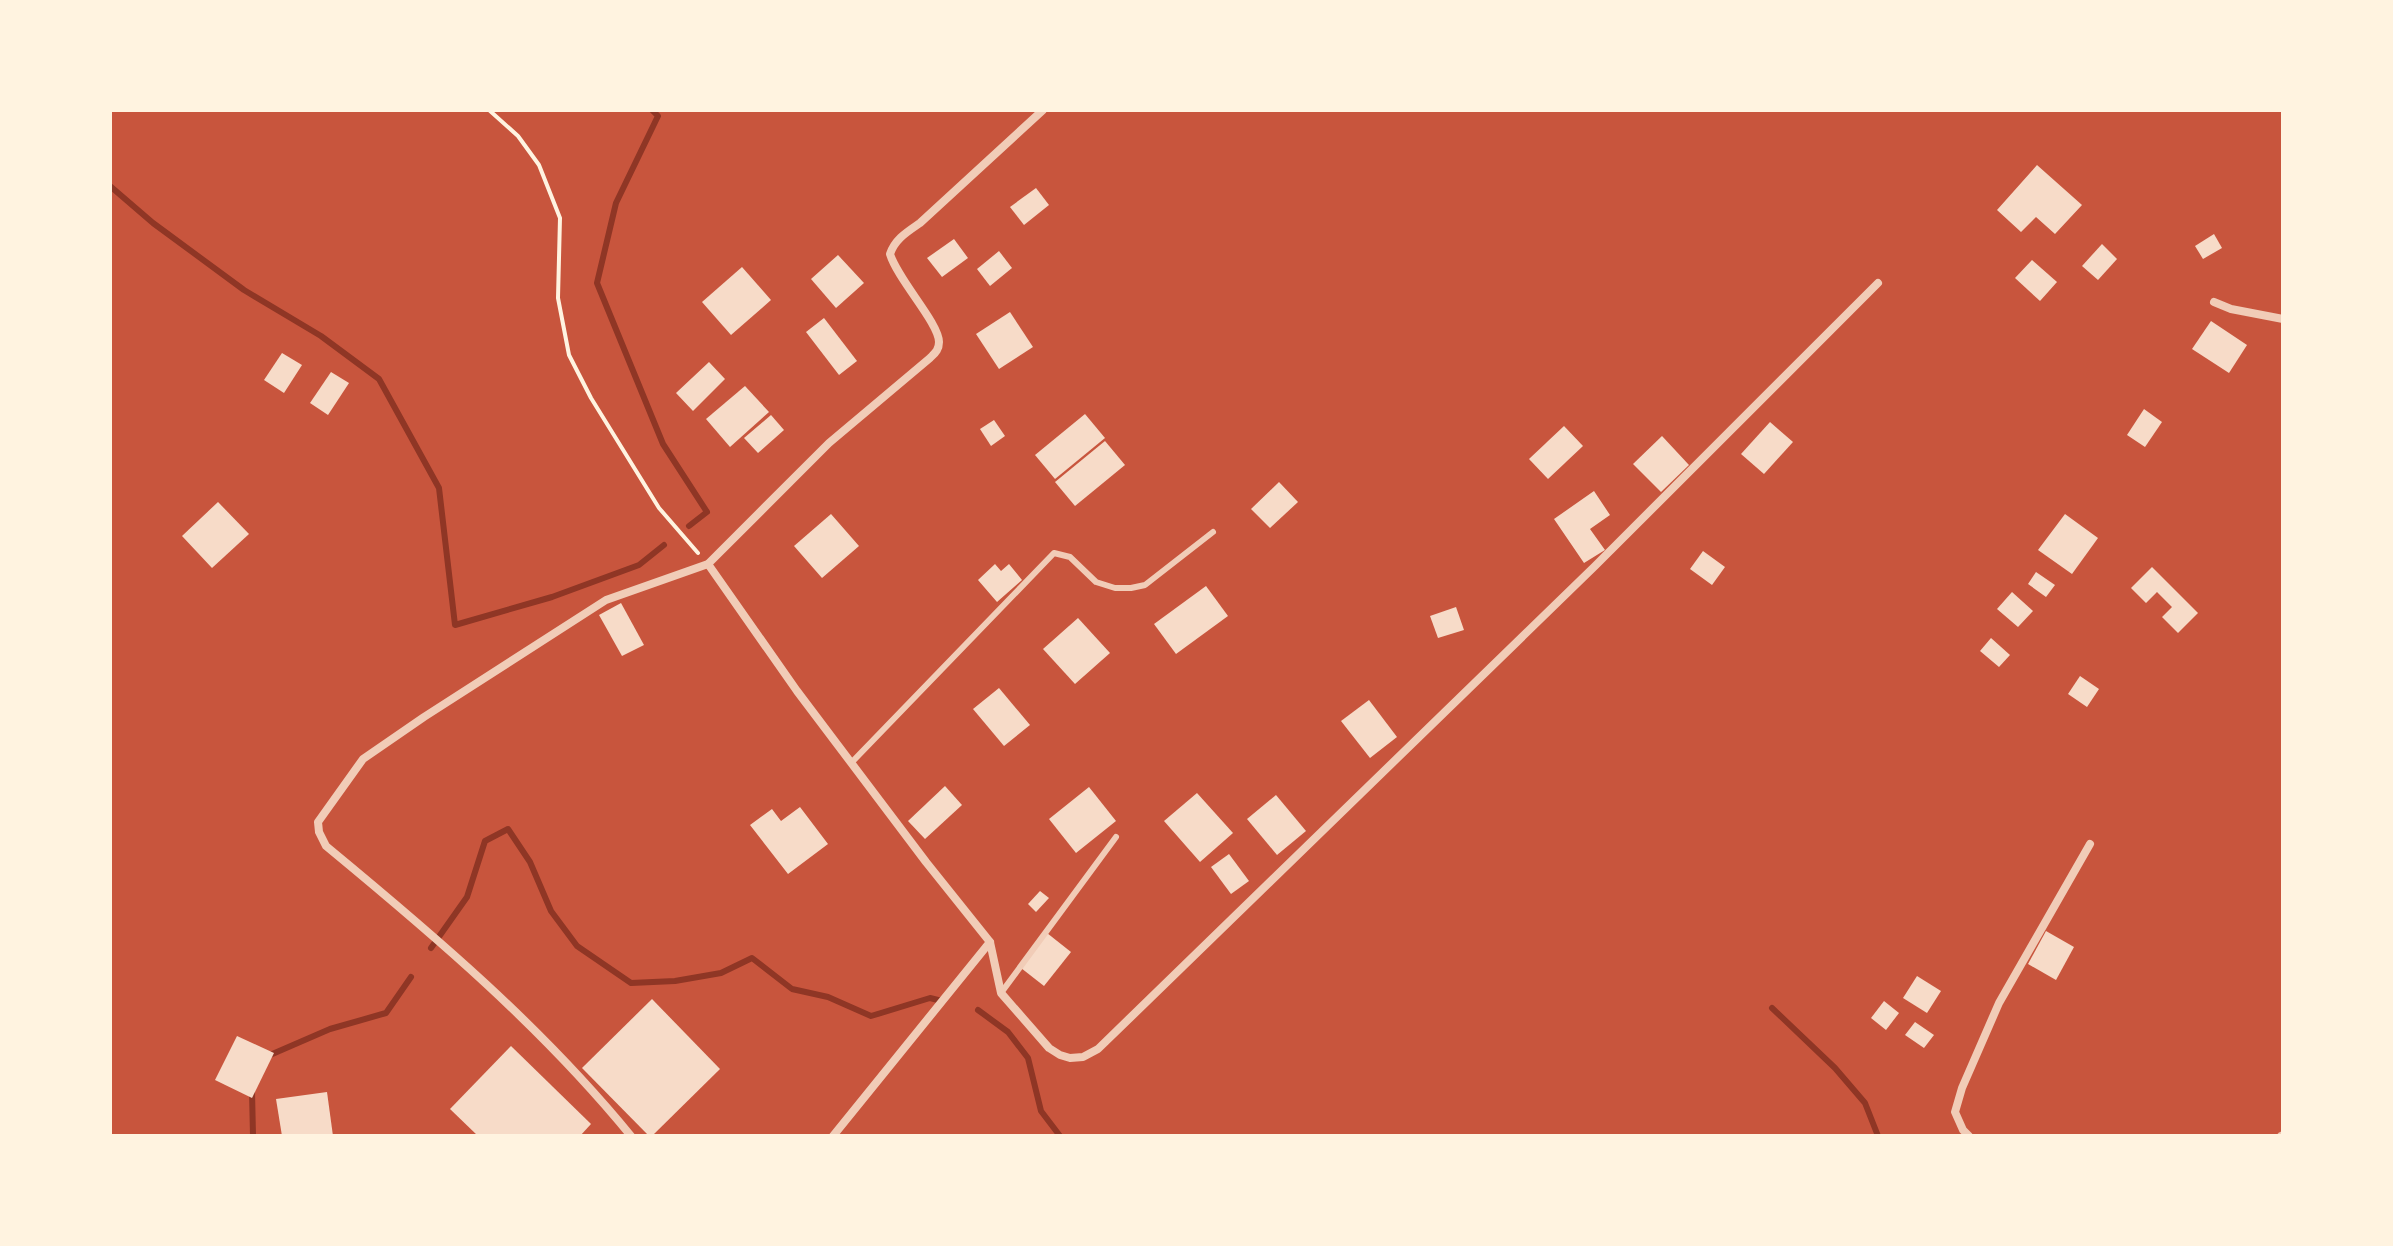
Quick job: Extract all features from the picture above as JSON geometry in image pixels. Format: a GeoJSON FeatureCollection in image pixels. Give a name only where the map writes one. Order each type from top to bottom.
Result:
{"type":"FeatureCollection","features":[{"type":"Feature","properties":{"kind":"street"},"geometry":{"type":"LineString","coordinates":[[631,1136],[521,1015],[412,917],[326,846],[318,822],[363,759],[424,717],[606,600],[708,564],[829,443],[937,352],[939,338],[899,275],[890,254],[893,247],[1043,110]]}},
{"type":"Feature","properties":{"kind":"street"},"geometry":{"type":"LineString","coordinates":[[708,564],[797,691],[990,942],[1001,993],[1049,1048],[1070,1058],[1083,1057],[1098,1049],[1595,566],[1878,283]]}},
{"type":"Feature","properties":{"kind":"street"},"geometry":{"type":"LineString","coordinates":[[2214,302],[2231,309],[2283,319]]}},
{"type":"Feature","properties":{"kind":"street"},"geometry":{"type":"LineString","coordinates":[[1969,1136],[1955,1112],[1962,1088],[1999,1003],[2090,844]]}},
{"type":"Feature","properties":{"kind":"street"},"geometry":{"type":"LineString","coordinates":[[833,1136],[990,942]]}},
{"type":"Feature","properties":{"kind":"lane"},"geometry":{"type":"LineString","coordinates":[[852,762],[1054,553],[1070,557],[1096,582],[1115,588],[1131,588],[1145,585],[1213,532]]}},
{"type":"Feature","properties":{"kind":"lane"},"geometry":{"type":"LineString","coordinates":[[1001,993],[1116,837]]}},
{"type":"Feature","properties":{"kind":"path"},"geometry":{"type":"LineString","coordinates":[[489,110],[518,136],[539,165],[560,218],[558,298],[569,355],[591,398],[659,508],[708,564]]}},
{"type":"Feature","properties":{"kind":"building"},"geometry":{"type":"Polygon","coordinates":[[[2037,165],[2082,205],[2055,234],[2036,217],[2021,232],[1997,210],[2037,165]]]}},
{"type":"Feature","properties":{"kind":"building"},"geometry":{"type":"Polygon","coordinates":[[[1036,188],[1049,205],[1024,225],[1010,207],[1036,188]]]}},
{"type":"Feature","properties":{"kind":"building"},"geometry":{"type":"Polygon","coordinates":[[[2214,234],[2222,248],[2203,259],[2195,246],[2214,234]]]}},
{"type":"Feature","properties":{"kind":"building"},"geometry":{"type":"Polygon","coordinates":[[[954,239],[968,258],[942,277],[927,258],[954,239]]]}},
{"type":"Feature","properties":{"kind":"building"},"geometry":{"type":"Polygon","coordinates":[[[2102,244],[2117,259],[2098,280],[2082,266],[2102,244]]]}},
{"type":"Feature","properties":{"kind":"building"},"geometry":{"type":"Polygon","coordinates":[[[999,251],[1012,268],[990,286],[977,269],[999,251]]]}},
{"type":"Feature","properties":{"kind":"building"},"geometry":{"type":"Polygon","coordinates":[[[838,255],[864,283],[836,308],[811,279],[838,255]]]}},
{"type":"Feature","properties":{"kind":"building"},"geometry":{"type":"Polygon","coordinates":[[[2032,260],[2057,282],[2040,301],[2015,278],[2032,260]]]}},
{"type":"Feature","properties":{"kind":"building"},"geometry":{"type":"Polygon","coordinates":[[[742,267],[771,300],[731,335],[702,302],[742,267]]]}},
{"type":"Feature","properties":{"kind":"building"},"geometry":{"type":"Polygon","coordinates":[[[1010,312],[1033,347],[999,369],[976,334],[1010,312]]]}},
{"type":"Feature","properties":{"kind":"building"},"geometry":{"type":"Polygon","coordinates":[[[824,318],[857,361],[839,375],[806,332],[824,318]]]}},
{"type":"Feature","properties":{"kind":"building"},"geometry":{"type":"Polygon","coordinates":[[[2211,321],[2247,345],[2229,373],[2192,349],[2211,321]]]}},
{"type":"Feature","properties":{"kind":"building"},"geometry":{"type":"Polygon","coordinates":[[[282,353],[302,365],[284,393],[264,380],[282,353]]]}},
{"type":"Feature","properties":{"kind":"building"},"geometry":{"type":"Polygon","coordinates":[[[709,362],[725,379],[693,411],[676,393],[709,362]]]}},
{"type":"Feature","properties":{"kind":"building"},"geometry":{"type":"Polygon","coordinates":[[[331,372],[349,383],[328,415],[310,403],[331,372]]]}},
{"type":"Feature","properties":{"kind":"building"},"geometry":{"type":"Polygon","coordinates":[[[745,386],[769,412],[730,447],[706,419],[745,386]]]}},
{"type":"Feature","properties":{"kind":"building"},"geometry":{"type":"Polygon","coordinates":[[[2144,409],[2162,422],[2145,447],[2127,435],[2144,409]]]}},
{"type":"Feature","properties":{"kind":"building"},"geometry":{"type":"Polygon","coordinates":[[[1085,414],[1105,438],[1055,479],[1035,455],[1085,414]]]}},
{"type":"Feature","properties":{"kind":"building"},"geometry":{"type":"Polygon","coordinates":[[[771,415],[784,430],[758,453],[744,438],[771,415]]]}},
{"type":"Feature","properties":{"kind":"building"},"geometry":{"type":"Polygon","coordinates":[[[994,420],[1005,436],[991,446],[980,429],[994,420]]]}},
{"type":"Feature","properties":{"kind":"building"},"geometry":{"type":"Polygon","coordinates":[[[1770,422],[1793,442],[1764,474],[1741,454],[1770,422]]]}},
{"type":"Feature","properties":{"kind":"building"},"geometry":{"type":"Polygon","coordinates":[[[1564,426],[1583,446],[1548,479],[1529,459],[1564,426]]]}},
{"type":"Feature","properties":{"kind":"building"},"geometry":{"type":"Polygon","coordinates":[[[1662,436],[1689,465],[1661,492],[1633,464],[1662,436]]]}},
{"type":"Feature","properties":{"kind":"building"},"geometry":{"type":"Polygon","coordinates":[[[1105,441],[1125,465],[1075,506],[1055,482],[1105,441]]]}},
{"type":"Feature","properties":{"kind":"building"},"geometry":{"type":"Polygon","coordinates":[[[1279,482],[1298,502],[1270,528],[1251,509],[1279,482]]]}},
{"type":"Feature","properties":{"kind":"building"},"geometry":{"type":"Polygon","coordinates":[[[1594,491],[1610,515],[1590,529],[1605,550],[1584,563],[1554,519],[1594,491]]]}},
{"type":"Feature","properties":{"kind":"building"},"geometry":{"type":"Polygon","coordinates":[[[218,502],[249,534],[212,568],[182,536],[218,502]]]}},
{"type":"Feature","properties":{"kind":"building"},"geometry":{"type":"Polygon","coordinates":[[[831,514],[859,546],[822,578],[794,546],[831,514]]]}},
{"type":"Feature","properties":{"kind":"building"},"geometry":{"type":"Polygon","coordinates":[[[2065,514],[2098,538],[2072,574],[2038,550],[2065,514]]]}},
{"type":"Feature","properties":{"kind":"building"},"geometry":{"type":"Polygon","coordinates":[[[1703,551],[1725,567],[1712,585],[1690,569],[1703,551]]]}},
{"type":"Feature","properties":{"kind":"building"},"geometry":{"type":"Polygon","coordinates":[[[995,564],[1001,571],[1009,564],[1022,580],[997,602],[978,580],[995,564]]]}},
{"type":"Feature","properties":{"kind":"building"},"geometry":{"type":"Polygon","coordinates":[[[2152,567],[2198,613],[2178,633],[2162,617],[2172,607],[2157,592],[2146,603],[2131,588],[2152,567]]]}},
{"type":"Feature","properties":{"kind":"building"},"geometry":{"type":"Polygon","coordinates":[[[2036,572],[2055,585],[2046,597],[2028,584],[2036,572]]]}},
{"type":"Feature","properties":{"kind":"building"},"geometry":{"type":"Polygon","coordinates":[[[1206,586],[1228,616],[1176,654],[1154,624],[1206,586]]]}},
{"type":"Feature","properties":{"kind":"building"},"geometry":{"type":"Polygon","coordinates":[[[2012,592],[2033,611],[2018,627],[1997,609],[2012,592]]]}},
{"type":"Feature","properties":{"kind":"building"},"geometry":{"type":"Polygon","coordinates":[[[621,603],[644,645],[622,656],[599,615],[621,603]]]}},
{"type":"Feature","properties":{"kind":"building"},"geometry":{"type":"Polygon","coordinates":[[[1456,607],[1464,630],[1438,638],[1430,616],[1456,607]]]}},
{"type":"Feature","properties":{"kind":"building"},"geometry":{"type":"Polygon","coordinates":[[[1078,618],[1110,653],[1075,684],[1043,649],[1078,618]]]}},
{"type":"Feature","properties":{"kind":"building"},"geometry":{"type":"Polygon","coordinates":[[[1991,638],[2010,655],[1999,667],[1980,651],[1991,638]]]}},
{"type":"Feature","properties":{"kind":"building"},"geometry":{"type":"Polygon","coordinates":[[[2080,676],[2099,689],[2087,707],[2068,694],[2080,676]]]}},
{"type":"Feature","properties":{"kind":"building"},"geometry":{"type":"Polygon","coordinates":[[[999,688],[1030,725],[1004,746],[973,709],[999,688]]]}},
{"type":"Feature","properties":{"kind":"building"},"geometry":{"type":"Polygon","coordinates":[[[1369,700],[1397,737],[1370,758],[1341,721],[1369,700]]]}},
{"type":"Feature","properties":{"kind":"building"},"geometry":{"type":"Polygon","coordinates":[[[945,786],[962,805],[925,839],[908,821],[945,786]]]}},
{"type":"Feature","properties":{"kind":"building"},"geometry":{"type":"Polygon","coordinates":[[[1089,787],[1116,821],[1076,853],[1049,819],[1089,787]]]}},
{"type":"Feature","properties":{"kind":"building"},"geometry":{"type":"Polygon","coordinates":[[[1197,793],[1233,833],[1200,862],[1164,821],[1197,793]]]}},
{"type":"Feature","properties":{"kind":"building"},"geometry":{"type":"Polygon","coordinates":[[[1276,795],[1306,831],[1277,855],[1247,819],[1276,795]]]}},
{"type":"Feature","properties":{"kind":"building"},"geometry":{"type":"Polygon","coordinates":[[[800,807],[828,844],[788,874],[750,825],[772,809],[781,821],[800,807]]]}},
{"type":"Feature","properties":{"kind":"building"},"geometry":{"type":"Polygon","coordinates":[[[1229,854],[1249,881],[1231,894],[1211,867],[1229,854]]]}},
{"type":"Feature","properties":{"kind":"building"},"geometry":{"type":"Polygon","coordinates":[[[1040,891],[1049,898],[1036,912],[1028,904],[1040,891]]]}},
{"type":"Feature","properties":{"kind":"building"},"geometry":{"type":"Polygon","coordinates":[[[2046,931],[2074,947],[2056,980],[2028,964],[2046,931]]]}},
{"type":"Feature","properties":{"kind":"building"},"geometry":{"type":"Polygon","coordinates":[[[1047,933],[1071,952],[1044,986],[1021,968],[1047,933]]]}},
{"type":"Feature","properties":{"kind":"building"},"geometry":{"type":"Polygon","coordinates":[[[1917,976],[1941,991],[1927,1013],[1903,998],[1917,976]]]}},
{"type":"Feature","properties":{"kind":"building"},"geometry":{"type":"Polygon","coordinates":[[[652,999],[720,1069],[649,1136],[582,1068],[652,999]]]}},
{"type":"Feature","properties":{"kind":"building"},"geometry":{"type":"Polygon","coordinates":[[[1884,1001],[1899,1013],[1886,1030],[1871,1018],[1884,1001]]]}},
{"type":"Feature","properties":{"kind":"building"},"geometry":{"type":"Polygon","coordinates":[[[1915,1022],[1934,1035],[1924,1048],[1905,1035],[1915,1022]]]}},
{"type":"Feature","properties":{"kind":"building"},"geometry":{"type":"Polygon","coordinates":[[[237,1036],[274,1053],[252,1098],[215,1080],[237,1036]]]}},
{"type":"Feature","properties":{"kind":"building"},"geometry":{"type":"Polygon","coordinates":[[[511,1046],[591,1124],[580,1136],[478,1136],[450,1109],[511,1046]]]}},
{"type":"Feature","properties":{"kind":"building"},"geometry":{"type":"Polygon","coordinates":[[[327,1092],[333,1136],[282,1136],[276,1099],[327,1092]]]}},
{"type":"Feature","properties":{"kind":"waterway"},"geometry":{"type":"LineString","coordinates":[[652,110],[658,116],[616,203],[597,283],[663,444],[707,512],[689,526]]}},
{"type":"Feature","properties":{"kind":"waterway"},"geometry":{"type":"LineString","coordinates":[[110,186],[153,223],[244,290],[321,336],[379,379],[439,488],[455,625],[552,597],[639,565],[664,545]]}},
{"type":"Feature","properties":{"kind":"waterway"},"geometry":{"type":"LineString","coordinates":[[431,948],[467,897],[485,841],[508,829],[530,862],[551,911],[577,946],[631,983],[675,981],[721,973],[752,958],[792,989],[828,997],[871,1016],[930,998],[942,1001]]}},
{"type":"Feature","properties":{"kind":"waterway"},"geometry":{"type":"LineString","coordinates":[[270,1055],[330,1029],[386,1013],[411,977]]}},
{"type":"Feature","properties":{"kind":"waterway"},"geometry":{"type":"LineString","coordinates":[[1772,1008],[1835,1068],[1865,1103],[1878,1136]]}},
{"type":"Feature","properties":{"kind":"waterway"},"geometry":{"type":"LineString","coordinates":[[978,1010],[1008,1032],[1028,1058],[1041,1111],[1060,1136]]}},
{"type":"Feature","properties":{"kind":"waterway"},"geometry":{"type":"LineString","coordinates":[[252,1091],[253,1136]]}}]}
